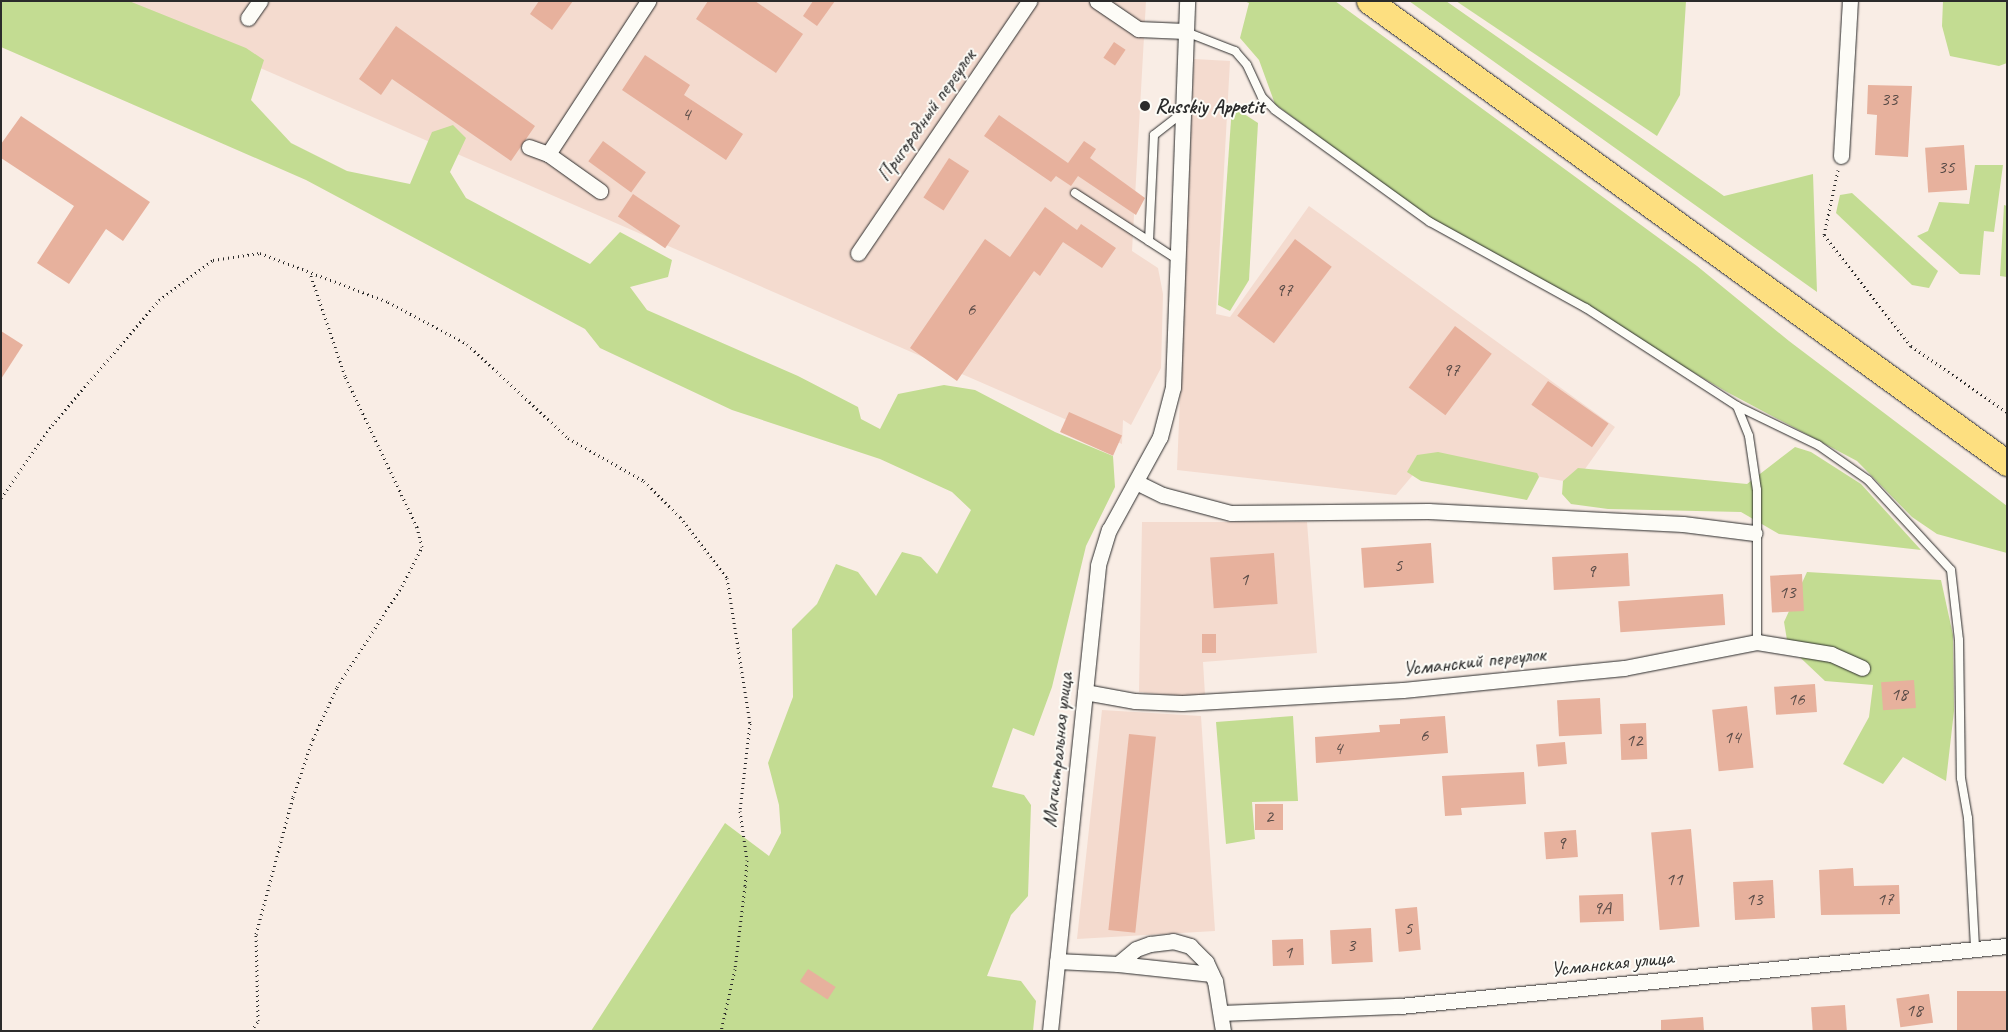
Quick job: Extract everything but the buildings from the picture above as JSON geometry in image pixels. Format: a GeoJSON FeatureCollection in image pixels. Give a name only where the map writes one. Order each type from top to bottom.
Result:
{"type":"FeatureCollection","features":[{"type":"Feature","properties":{"kind":"highway"},"geometry":{"type":"LineString","coordinates":[[1369,1],[2007,463]]}},
{"type":"Feature","properties":{"kind":"street"},"geometry":{"type":"LineString","coordinates":[[248,18],[260,1]]}},
{"type":"Feature","properties":{"kind":"street"},"geometry":{"type":"LineString","coordinates":[[548,154],[648,1]]}},
{"type":"Feature","properties":{"kind":"street","name":"Пригородный переулок"},"geometry":{"type":"LineString","coordinates":[[858,253],[1029,1]]}},
{"type":"Feature","properties":{"kind":"street"},"geometry":{"type":"LineString","coordinates":[[1097,1],[1138,29],[1185,31]]}},
{"type":"Feature","properties":{"kind":"street","name":"Магистральная улица"},"geometry":{"type":"LineString","coordinates":[[1050,1031],[1098,565],[1109,530],[1160,437],[1169,407],[1174,258],[1187,1]]}},
{"type":"Feature","properties":{"kind":"street"},"geometry":{"type":"LineString","coordinates":[[1841,156],[1850,1]]}},
{"type":"Feature","properties":{"kind":"street"},"geometry":{"type":"LineString","coordinates":[[529,147],[548,154],[600,191]]}},
{"type":"Feature","properties":{"kind":"street"},"geometry":{"type":"LineString","coordinates":[[1136,482],[1179,500],[1231,512],[1428,511],[1683,524],[1754,533]]}},
{"type":"Feature","properties":{"kind":"street","name":"Усманский переулок"},"geometry":{"type":"LineString","coordinates":[[1085,692],[1135,701],[1182,703],[1403,690],[1624,668],[1757,642],[1831,654],[1862,668]]}},
{"type":"Feature","properties":{"kind":"street"},"geometry":{"type":"LineString","coordinates":[[1118,964],[1136,949],[1161,942],[1181,942],[1199,953],[1211,974],[1222,1013],[1223,1031]]}},
{"type":"Feature","properties":{"kind":"street","name":"Усманская улица"},"geometry":{"type":"LineString","coordinates":[[1222,1013],[1400,1006],[2007,946]]}},
{"type":"Feature","properties":{"kind":"street"},"geometry":{"type":"LineString","coordinates":[[1057,961],[1118,964],[1211,974]]}},
{"type":"Feature","properties":{"kind":"lane"},"geometry":{"type":"LineString","coordinates":[[1185,31],[1235,51],[1248,65],[1262,97],[1275,110],[1430,222],[1586,308],[1737,406],[1818,446],[1868,480],[1951,570],[1959,640],[1961,778],[1968,818],[1975,948]]}},
{"type":"Feature","properties":{"kind":"lane"},"geometry":{"type":"LineString","coordinates":[[1149,242],[1154,135],[1181,114]]}},
{"type":"Feature","properties":{"kind":"lane"},"geometry":{"type":"LineString","coordinates":[[1075,193],[1174,258]]}},
{"type":"Feature","properties":{"kind":"lane"},"geometry":{"type":"LineString","coordinates":[[1737,406],[1748,436],[1757,490],[1754,533],[1757,642]]}},
{"type":"Feature","properties":{"kind":"path"},"geometry":{"type":"LineString","coordinates":[[1841,156],[1824,235],[1911,346],[2007,412]]}},
{"type":"Feature","properties":{"kind":"path"},"geometry":{"type":"LineString","coordinates":[[1,498],[52,425],[166,294],[213,260],[260,253],[388,302],[467,344],[568,438],[644,481],[680,518],[727,578],[750,724],[740,812],[747,860],[745,886],[735,969],[721,1031]]}},
{"type":"Feature","properties":{"kind":"path"},"geometry":{"type":"LineString","coordinates":[[251,1031],[258,1021],[256,934],[293,797],[313,739],[337,687],[402,586],[422,547],[417,526],[345,376],[310,273]]}},
{"type":"Feature","properties":{"kind":"shaded area"},"geometry":{"type":"Polygon","coordinates":[[[107,1],[1146,1],[1132,251],[1158,268],[1163,294],[1161,368],[1131,425],[1123,420],[1122,444],[107,1]]]}},
{"type":"Feature","properties":{"kind":"shaded area"},"geometry":{"type":"Polygon","coordinates":[[[1194,59],[1230,61],[1216,314],[1230,317],[1309,206],[1615,427],[1575,483],[1428,457],[1396,495],[1177,470],[1194,59]]]}},
{"type":"Feature","properties":{"kind":"shaded area"},"geometry":{"type":"Polygon","coordinates":[[[1142,522],[1307,522],[1317,653],[1203,662],[1205,695],[1187,697],[1139,692],[1142,522]]]}},
{"type":"Feature","properties":{"kind":"shaded area"},"geometry":{"type":"Polygon","coordinates":[[[1102,710],[1201,716],[1215,931],[1077,939],[1102,710]]]}},
{"type":"Feature","properties":{"kind":"green space"},"geometry":{"type":"Polygon","coordinates":[[[1,1],[129,1],[246,48],[264,60],[251,100],[291,143],[347,171],[410,184],[432,132],[453,125],[466,138],[450,172],[466,198],[590,264],[620,232],[672,260],[668,277],[630,287],[647,310],[798,376],[858,407],[861,419],[880,429],[898,394],[944,385],[975,390],[1055,432],[1113,456],[1115,487],[1086,546],[1052,687],[1034,736],[1013,728],[992,787],[1024,795],[1031,805],[1028,896],[1011,915],[987,976],[1021,981],[1036,1001],[1033,1031],[591,1031],[725,823],[769,856],[781,833],[779,805],[768,763],[793,697],[792,629],[817,604],[836,564],[858,572],[876,596],[902,552],[921,557],[937,574],[971,510],[952,492],[880,459],[732,410],[600,348],[585,329],[306,180],[1,47],[1,1]]]}},
{"type":"Feature","properties":{"kind":"green space"},"geometry":{"type":"Polygon","coordinates":[[[1244,1],[1335,1],[1697,266],[1789,341],[2007,506],[2007,553],[1937,534],[1912,517],[1857,461],[1727,392],[1430,219],[1275,104],[1259,60],[1240,38],[1249,3],[1244,1]]]}},
{"type":"Feature","properties":{"kind":"green space"},"geometry":{"type":"Polygon","coordinates":[[[1409,1],[1446,1],[1724,196],[1813,174],[1817,292],[1409,1]]]}},
{"type":"Feature","properties":{"kind":"green space"},"geometry":{"type":"Polygon","coordinates":[[[1456,1],[1686,1],[1680,95],[1657,136],[1456,1]]]}},
{"type":"Feature","properties":{"kind":"green space"},"geometry":{"type":"Polygon","coordinates":[[[1943,1],[2007,1],[2007,63],[1999,66],[1950,56],[1942,26],[1943,1]]]}},
{"type":"Feature","properties":{"kind":"green space"},"geometry":{"type":"Polygon","coordinates":[[[1232,106],[1258,123],[1249,280],[1230,311],[1218,305],[1232,106]]]}},
{"type":"Feature","properties":{"kind":"green space"},"geometry":{"type":"Polygon","coordinates":[[[1975,165],[2003,165],[1994,232],[1984,231],[1980,275],[1960,274],[1917,236],[1928,231],[1939,202],[1969,204],[1975,165]]]}},
{"type":"Feature","properties":{"kind":"green space"},"geometry":{"type":"Polygon","coordinates":[[[1852,193],[1938,271],[1929,288],[1912,285],[1836,213],[1840,195],[1852,193]]]}},
{"type":"Feature","properties":{"kind":"green space"},"geometry":{"type":"Polygon","coordinates":[[[2004,205],[2007,206],[2007,277],[2000,276],[2004,205]]]}},
{"type":"Feature","properties":{"kind":"green space"},"geometry":{"type":"Polygon","coordinates":[[[1795,447],[1811,452],[1861,484],[1921,550],[1779,534],[1741,512],[1608,509],[1571,504],[1562,494],[1563,481],[1578,468],[1747,484],[1795,447]]]}},
{"type":"Feature","properties":{"kind":"green space"},"geometry":{"type":"Polygon","coordinates":[[[1438,452],[1537,473],[1539,477],[1527,500],[1421,481],[1407,472],[1417,455],[1438,452]]]}},
{"type":"Feature","properties":{"kind":"green space"},"geometry":{"type":"Polygon","coordinates":[[[1807,572],[1941,580],[1953,635],[1954,711],[1946,781],[1903,757],[1883,784],[1843,764],[1869,717],[1873,685],[1825,681],[1788,646],[1784,622],[1807,572]]]}},
{"type":"Feature","properties":{"kind":"green space"},"geometry":{"type":"Polygon","coordinates":[[[1293,716],[1298,801],[1252,802],[1255,839],[1226,844],[1216,722],[1293,716]]]}},
{"type":"Feature","properties":{"kind":"place","name":"Russkiy Appetit"},"geometry":{"type":"Point","coordinates":[1145,106]}}]}
